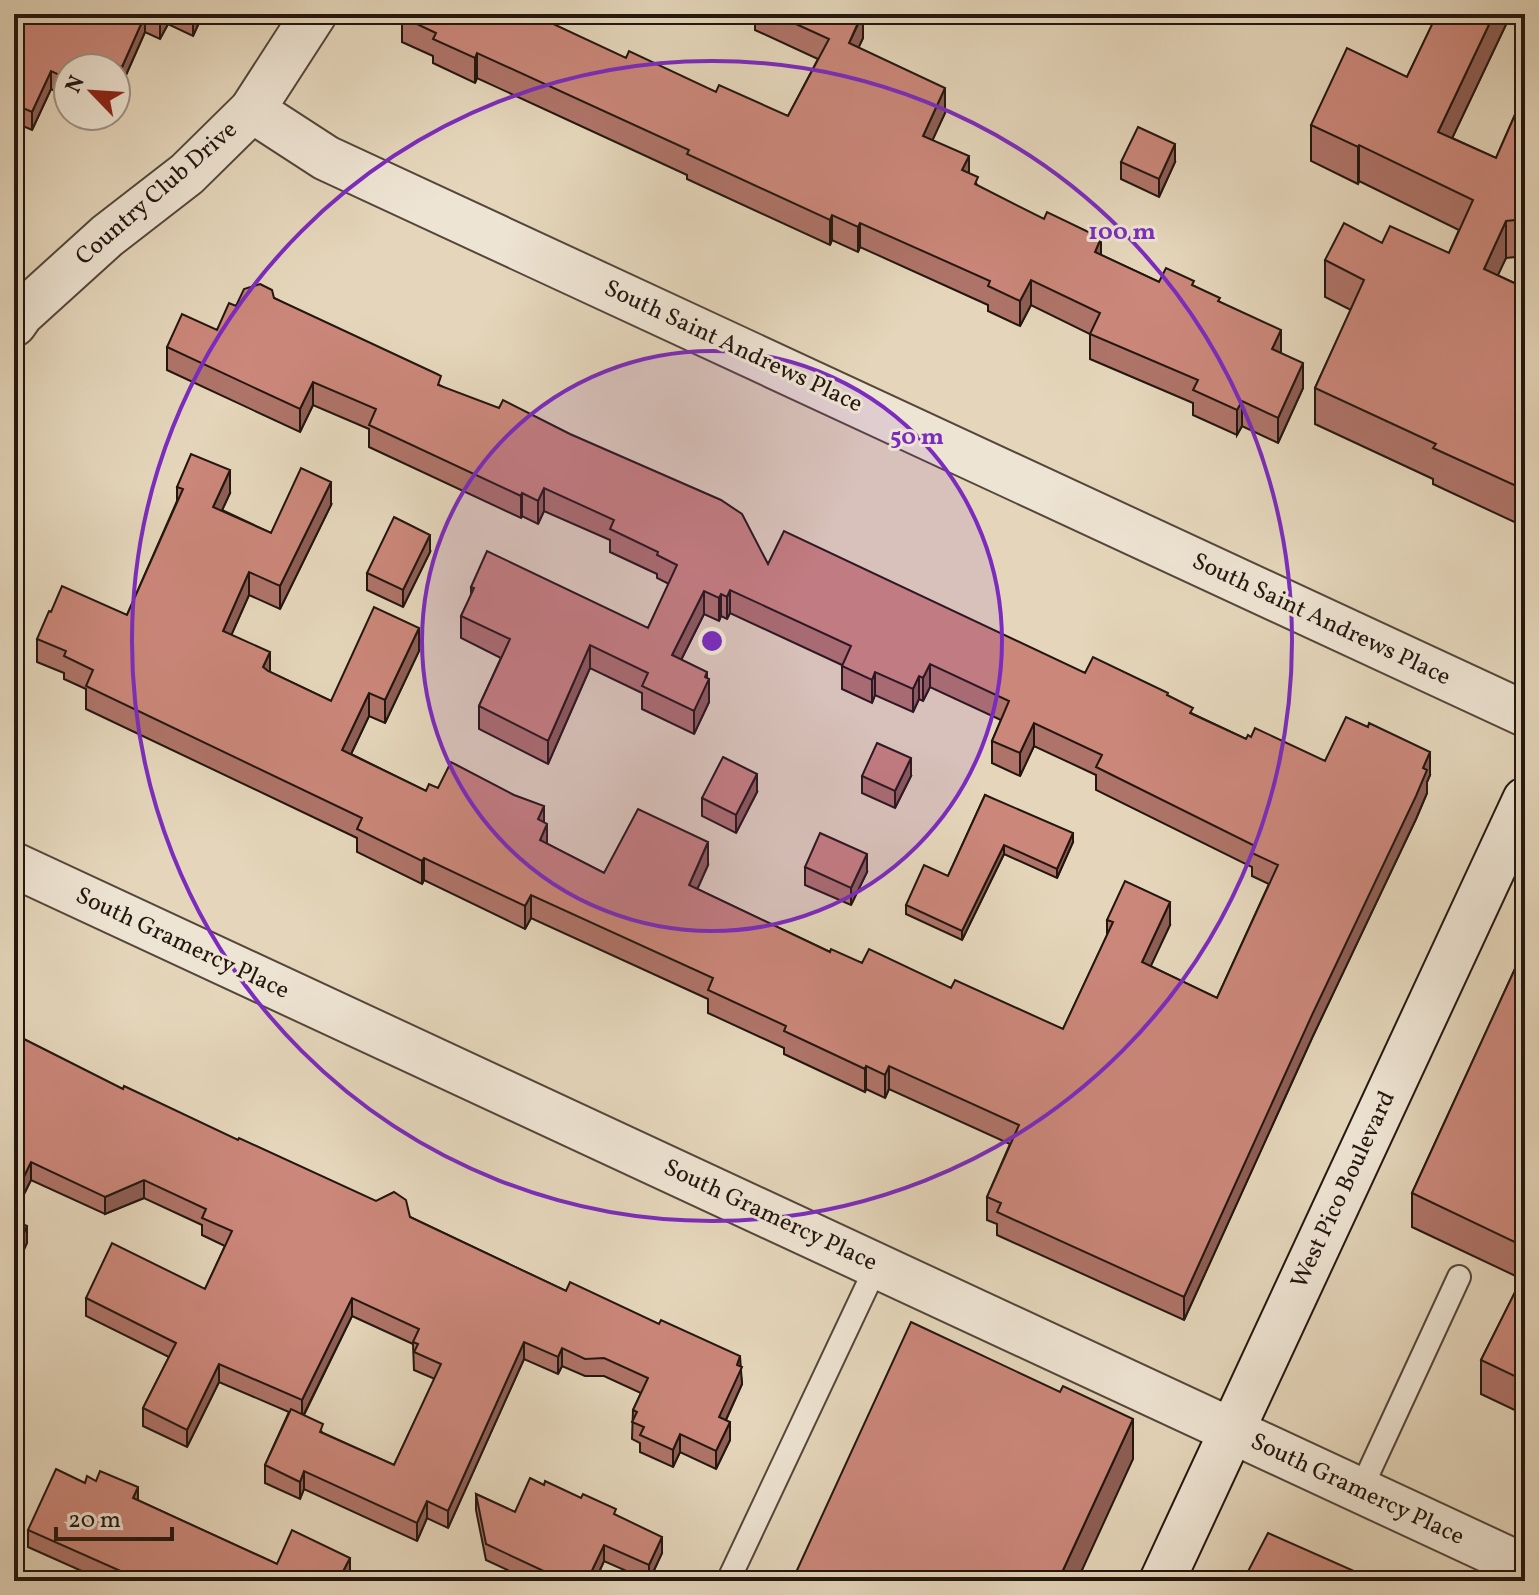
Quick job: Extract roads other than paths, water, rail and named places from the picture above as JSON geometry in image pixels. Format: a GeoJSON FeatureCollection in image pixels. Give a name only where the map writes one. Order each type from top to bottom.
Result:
{"type":"FeatureCollection","features":[{"type":"Feature","properties":{"kind":"street","name":"Country Club Drive"},"geometry":{"type":"LineString","coordinates":[[14,324],[21,314],[107,236],[187,174],[252,110],[314,14]]}},
{"type":"Feature","properties":{"kind":"street","name":"South Saint Andrews Place"},"geometry":{"type":"LineString","coordinates":[[252,110],[326,158],[1525,714]]}},
{"type":"Feature","properties":{"kind":"street","name":"West Pico Boulevard"},"geometry":{"type":"LineString","coordinates":[[1162,1581],[1525,800]]}},
{"type":"Feature","properties":{"kind":"street","name":"South Gramercy Place"},"geometry":{"type":"LineString","coordinates":[[14,865],[1525,1567]]}},
{"type":"Feature","properties":{"kind":"lane"},"geometry":{"type":"LineString","coordinates":[[728,1581],[877,1265]]}},
{"type":"Feature","properties":{"kind":"lane"},"geometry":{"type":"LineString","coordinates":[[1360,1491],[1459,1277]]}}]}
